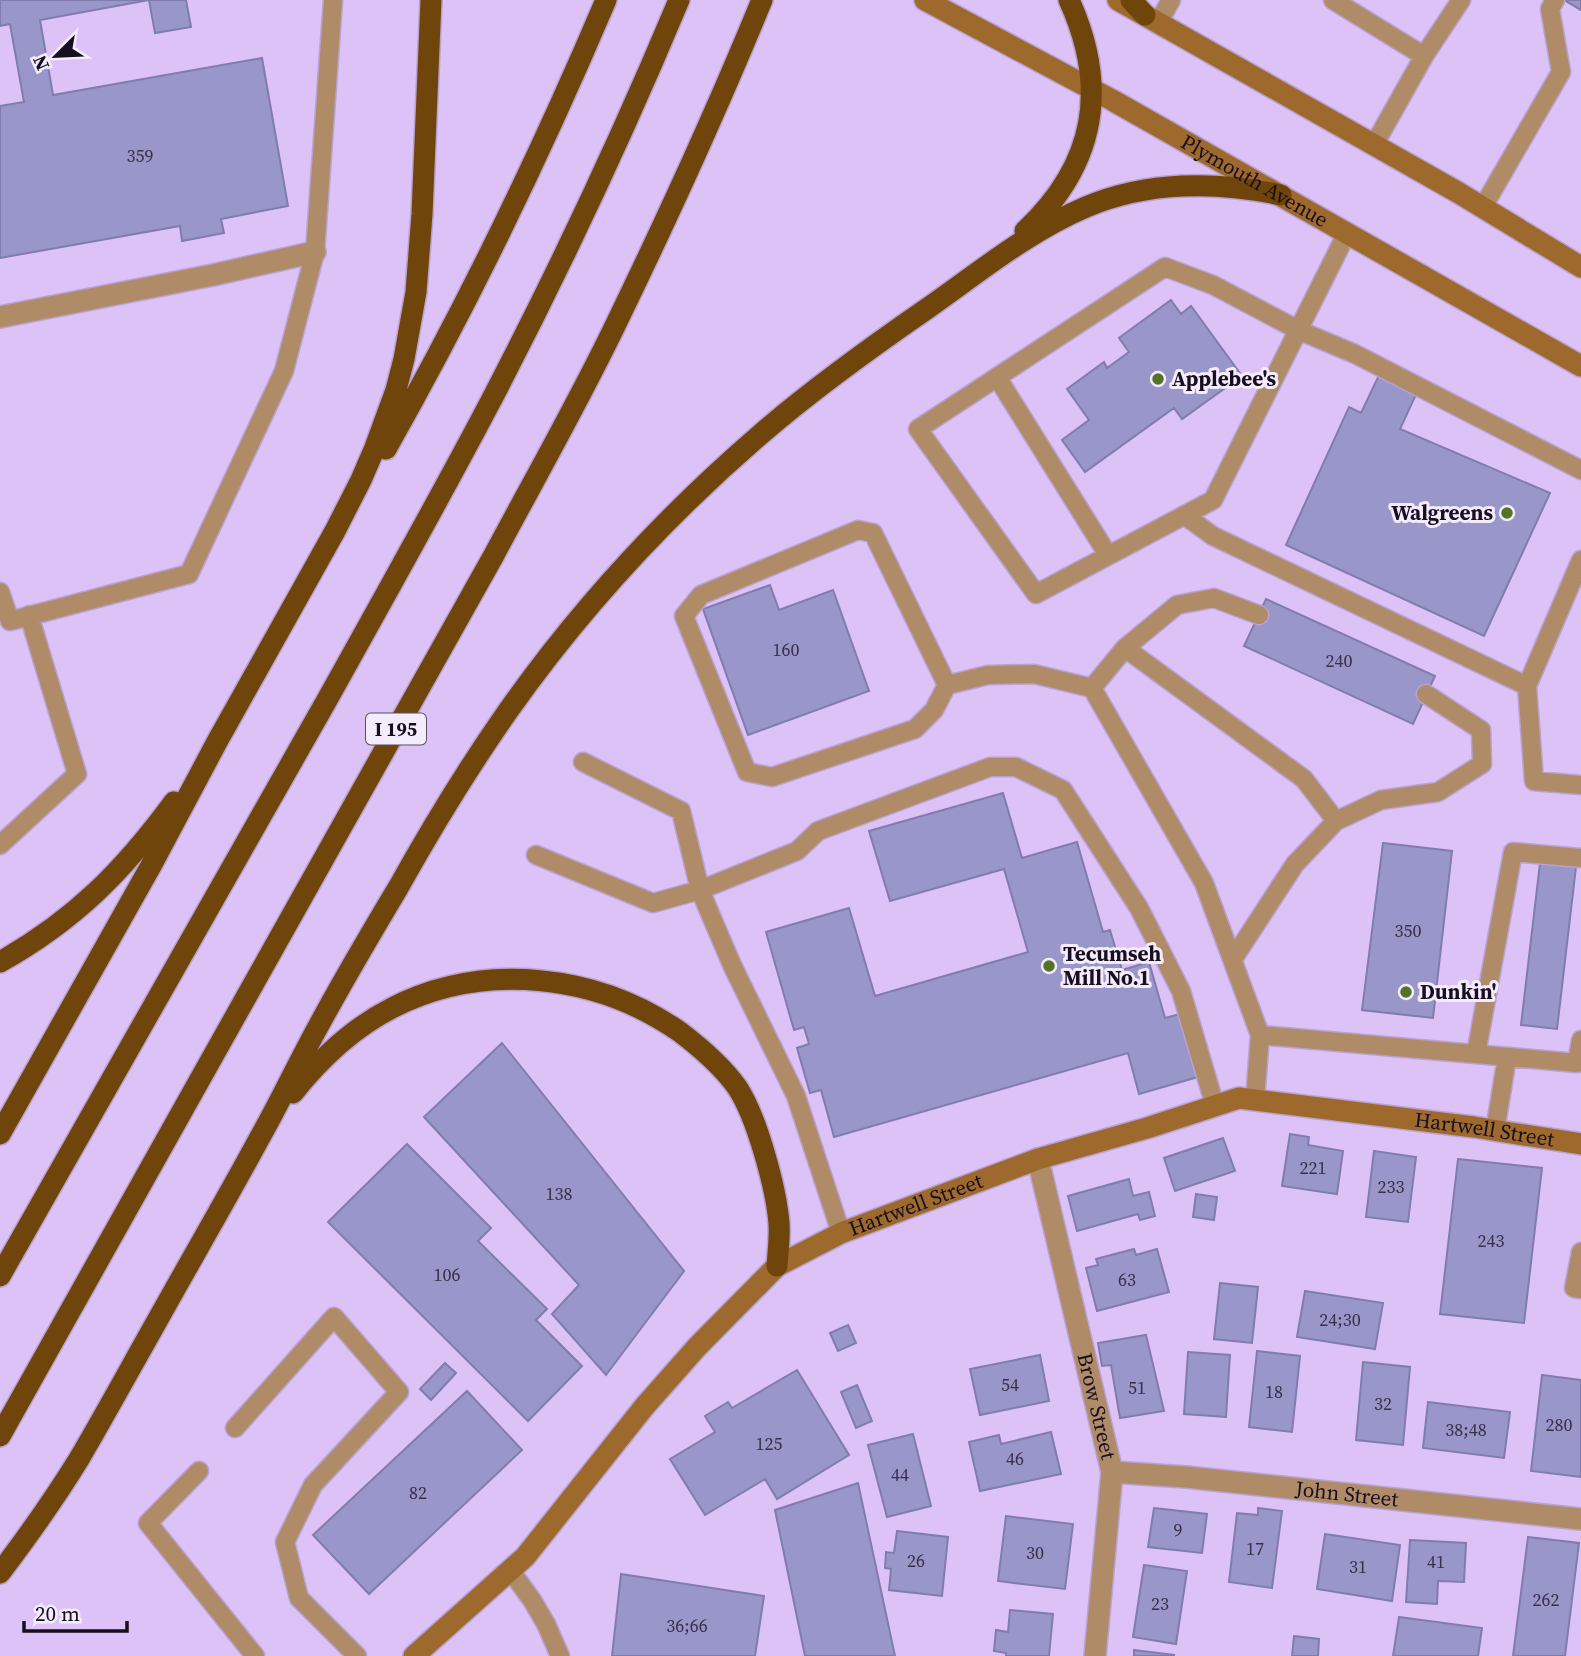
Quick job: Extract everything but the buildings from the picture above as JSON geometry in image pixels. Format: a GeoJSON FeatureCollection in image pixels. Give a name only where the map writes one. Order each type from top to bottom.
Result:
{"type":"FeatureCollection","features":[{"type":"Feature","properties":{"kind":"highway"},"geometry":{"type":"LineString","coordinates":[[335,531],[361,480],[385,422],[411,325],[421,236],[431,0]]}},
{"type":"Feature","properties":{"kind":"highway"},"geometry":{"type":"LineString","coordinates":[[0,1134],[335,531],[408,409],[532,165],[606,0]]}},
{"type":"Feature","properties":{"kind":"highway"},"geometry":{"type":"LineString","coordinates":[[0,1276],[231,871],[496,391],[606,167],[679,0]]}},
{"type":"Feature","properties":{"kind":"highway"},"geometry":{"type":"LineString","coordinates":[[982,270],[1034,223],[1056,197],[1074,167],[1087,137],[1091,107],[1090,65],[1084,38],[1069,0]]}},
{"type":"Feature","properties":{"kind":"highway","name":"I 195"},"geometry":{"type":"LineString","coordinates":[[0,1436],[554,445],[666,219],[718,105],[760,3]]}},
{"type":"Feature","properties":{"kind":"highway"},"geometry":{"type":"LineString","coordinates":[[0,1573],[78,1461],[259,1140],[317,1028],[474,761],[547,659],[671,518],[761,434],[859,356],[1023,242],[1063,218],[1101,201],[1157,188],[1204,186],[1252,189],[1281,195]]}},
{"type":"Feature","properties":{"kind":"highway"},"geometry":{"type":"LineString","coordinates":[[0,962],[41,937],[92,897],[140,845],[218,740]]}},
{"type":"Feature","properties":{"kind":"highway"},"geometry":{"type":"LineString","coordinates":[[259,1140],[288,1098],[319,1063],[357,1029],[393,1007],[438,991],[483,981],[531,980],[583,987],[611,996],[665,1023],[709,1056],[737,1088],[751,1117],[774,1191],[779,1227],[777,1266]]}},
{"type":"Feature","properties":{"kind":"main road","name":"Plymouth Avenue"},"geometry":{"type":"LineString","coordinates":[[925,0],[1281,195],[1581,366]]}},
{"type":"Feature","properties":{"kind":"main road"},"geometry":{"type":"LineString","coordinates":[[1118,0],[1483,207],[1581,267]]}},
{"type":"Feature","properties":{"kind":"main road","name":"Hartwell Street"},"geometry":{"type":"LineString","coordinates":[[414,1656],[524,1557],[644,1407],[697,1347],[777,1266],[841,1233],[1038,1159],[1239,1098],[1495,1130],[1581,1144]]}},
{"type":"Feature","properties":{"kind":"street"},"geometry":{"type":"LineString","coordinates":[[0,317],[315,252]]}},
{"type":"Feature","properties":{"kind":"street","name":"Brow Street"},"geometry":{"type":"LineString","coordinates":[[1038,1159],[1112,1472],[1095,1656]]}},
{"type":"Feature","properties":{"kind":"street","name":"John Street"},"geometry":{"type":"LineString","coordinates":[[1112,1472],[1186,1477],[1581,1519]]}},
{"type":"Feature","properties":{"kind":"lane"},"geometry":{"type":"LineString","coordinates":[[0,592],[5,623],[189,574],[284,371],[315,252],[333,0]]}},
{"type":"Feature","properties":{"kind":"lane"},"geometry":{"type":"LineString","coordinates":[[1145,13],[1171,0]]}},
{"type":"Feature","properties":{"kind":"lane"},"geometry":{"type":"LineString","coordinates":[[1333,0],[1423,56]]}},
{"type":"Feature","properties":{"kind":"lane"},"geometry":{"type":"LineString","coordinates":[[1374,145],[1423,56],[1461,0]]}},
{"type":"Feature","properties":{"kind":"lane"},"geometry":{"type":"LineString","coordinates":[[1483,207],[1562,72],[1550,9],[1555,0]]}},
{"type":"Feature","properties":{"kind":"lane"},"geometry":{"type":"LineString","coordinates":[[1347,233],[1298,330],[1213,500],[1035,594],[918,429],[1165,267],[1213,285],[1298,330],[1355,354],[1581,470]]}},
{"type":"Feature","properties":{"kind":"lane"},"geometry":{"type":"LineString","coordinates":[[997,377],[1108,555]]}},
{"type":"Feature","properties":{"kind":"lane"},"geometry":{"type":"LineString","coordinates":[[1184,515],[1213,536],[1527,686]]}},
{"type":"Feature","properties":{"kind":"lane"},"geometry":{"type":"LineString","coordinates":[[947,685],[873,533],[858,530],[701,595],[684,616],[747,772],[772,777],[915,729],[934,710],[947,685],[988,675],[1034,674],[1092,688],[1204,883],[1260,1035],[1255,1100]]}},
{"type":"Feature","properties":{"kind":"lane"},"geometry":{"type":"LineString","coordinates":[[1581,560],[1527,686],[1534,781],[1581,785]]}},
{"type":"Feature","properties":{"kind":"lane"},"geometry":{"type":"LineString","coordinates":[[1092,688],[1125,648],[1177,605],[1214,598],[1259,615]]}},
{"type":"Feature","properties":{"kind":"lane"},"geometry":{"type":"LineString","coordinates":[[0,845],[77,774],[29,615]]}},
{"type":"Feature","properties":{"kind":"lane"},"geometry":{"type":"LineString","coordinates":[[1125,648],[1304,779],[1336,821]]}},
{"type":"Feature","properties":{"kind":"lane"},"geometry":{"type":"LineString","coordinates":[[1233,959],[1295,864],[1336,821],[1381,800],[1438,792],[1482,764],[1481,730],[1426,695]]}},
{"type":"Feature","properties":{"kind":"lane"},"geometry":{"type":"LineString","coordinates":[[583,762],[681,811],[700,890],[732,965],[796,1096],[841,1233]]}},
{"type":"Feature","properties":{"kind":"lane"},"geometry":{"type":"LineString","coordinates":[[536,855],[653,903],[700,890],[797,851],[818,831],[990,767],[1016,767],[1063,790],[1139,908],[1181,991],[1215,1106]]}},
{"type":"Feature","properties":{"kind":"lane"},"geometry":{"type":"LineString","coordinates":[[1476,1054],[1513,852],[1581,858]]}},
{"type":"Feature","properties":{"kind":"lane"},"geometry":{"type":"LineString","coordinates":[[1260,1035],[1577,1063],[1581,1040]]}},
{"type":"Feature","properties":{"kind":"lane"},"geometry":{"type":"LineString","coordinates":[[1495,1130],[1507,1057]]}},
{"type":"Feature","properties":{"kind":"lane"},"geometry":{"type":"LineString","coordinates":[[1581,1252],[1574,1288],[1581,1289]]}},
{"type":"Feature","properties":{"kind":"lane"},"geometry":{"type":"LineString","coordinates":[[235,1428],[334,1317],[399,1392],[313,1485],[285,1542],[299,1598],[357,1656]]}},
{"type":"Feature","properties":{"kind":"lane"},"geometry":{"type":"LineString","coordinates":[[199,1471],[148,1523],[255,1656]]}},
{"type":"Feature","properties":{"kind":"lane"},"geometry":{"type":"LineString","coordinates":[[510,1570],[537,1608],[560,1656]]}},
{"type":"Feature","properties":{"kind":"place","name":"Applebee's"},"geometry":{"type":"Point","coordinates":[1158,379]}},
{"type":"Feature","properties":{"kind":"place","name":"Walgreens"},"geometry":{"type":"Point","coordinates":[1507,513]}},
{"type":"Feature","properties":{"kind":"place","name":"Tecumseh Mill No.1"},"geometry":{"type":"Point","coordinates":[1049,966]}},
{"type":"Feature","properties":{"kind":"place","name":"Dunkin'"},"geometry":{"type":"Point","coordinates":[1406,992]}}]}
